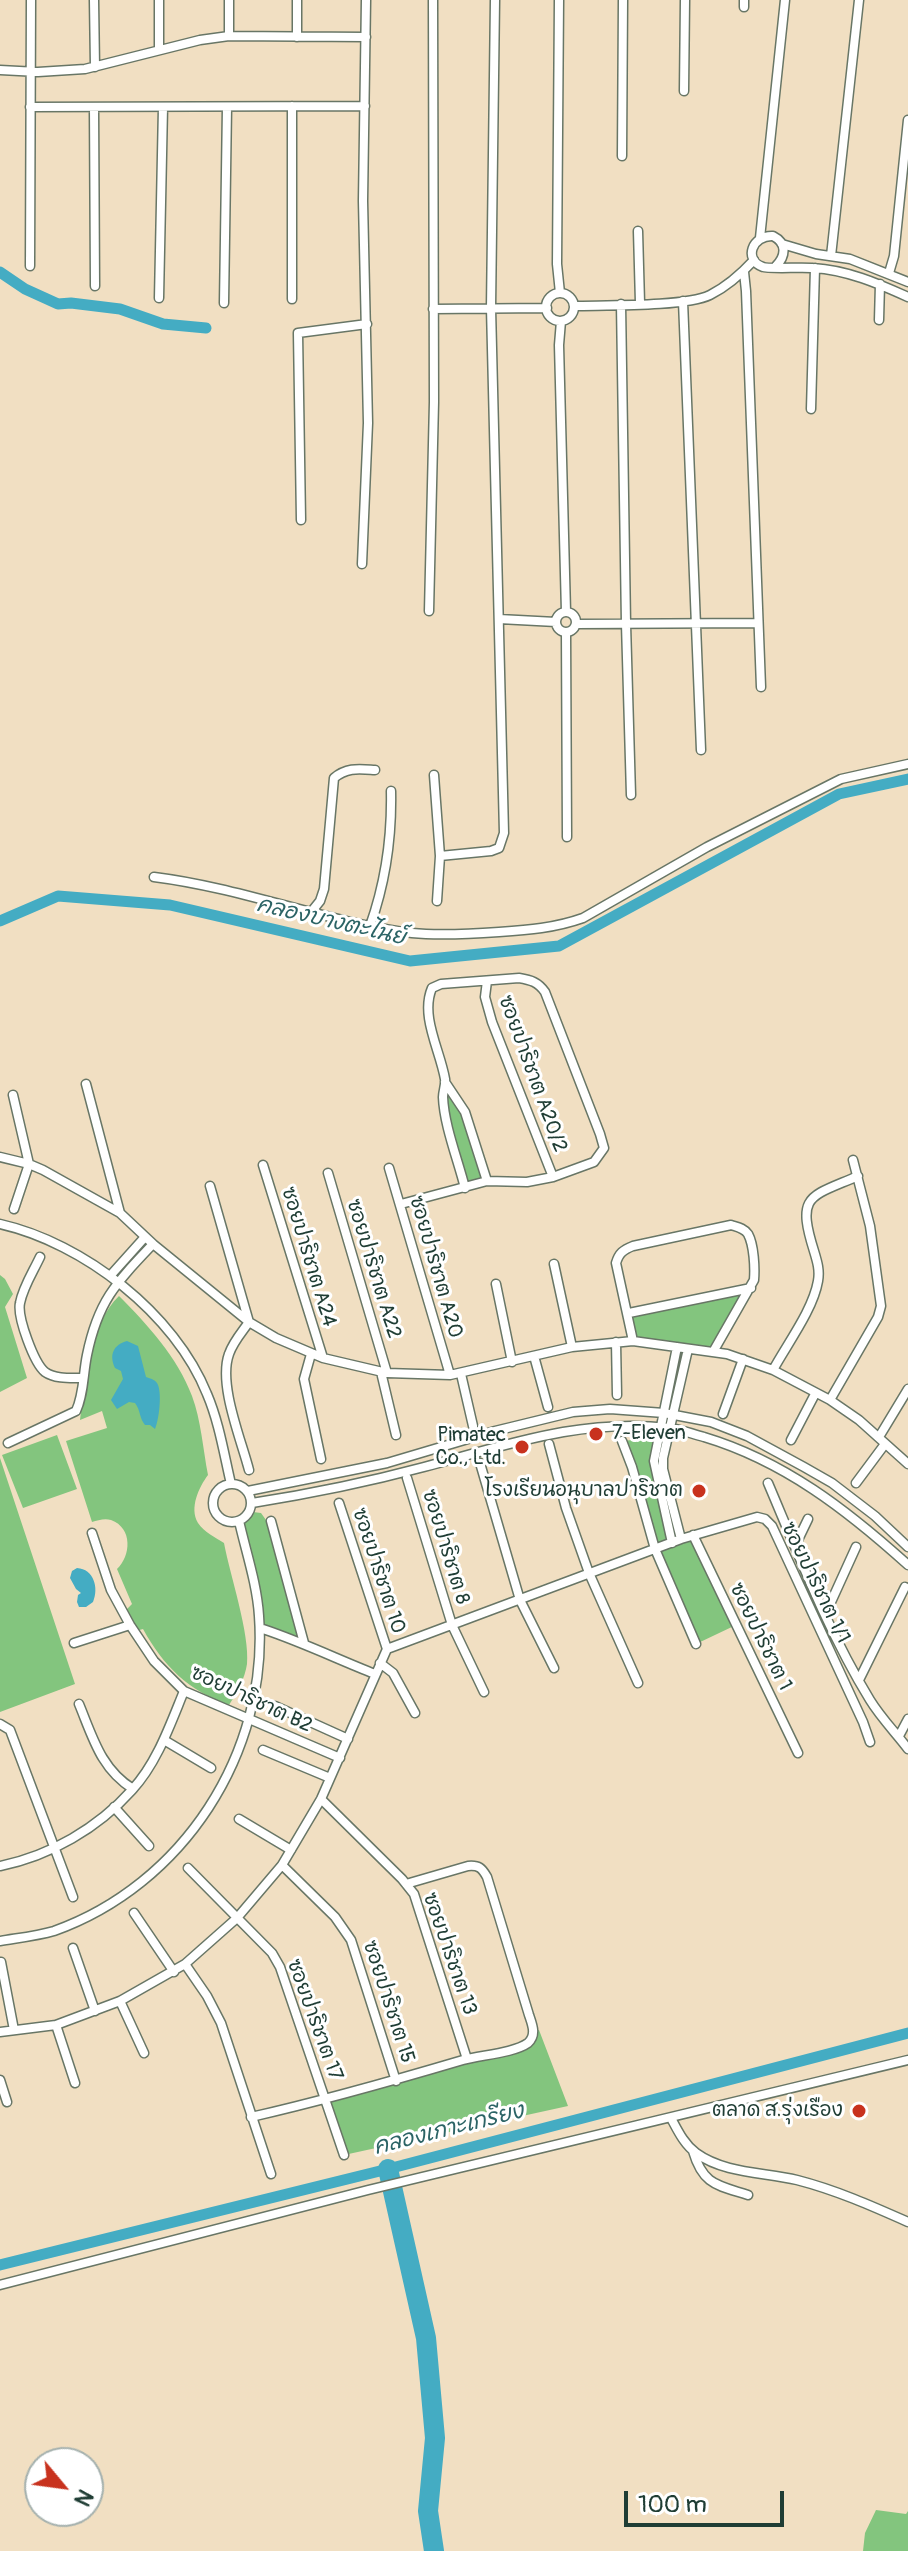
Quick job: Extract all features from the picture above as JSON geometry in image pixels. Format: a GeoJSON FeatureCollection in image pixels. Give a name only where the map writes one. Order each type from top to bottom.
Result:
{"type":"FeatureCollection","features":[{"type":"Feature","properties":{"kind":"street"},"geometry":{"type":"LineString","coordinates":[[30,266],[31,0]]}},
{"type":"Feature","properties":{"kind":"street"},"geometry":{"type":"LineString","coordinates":[[94,0],[95,67]]}},
{"type":"Feature","properties":{"kind":"street"},"geometry":{"type":"LineString","coordinates":[[159,0],[159,49]]}},
{"type":"Feature","properties":{"kind":"street"},"geometry":{"type":"LineString","coordinates":[[229,0],[229,36]]}},
{"type":"Feature","properties":{"kind":"street"},"geometry":{"type":"LineString","coordinates":[[297,0],[297,37]]}},
{"type":"Feature","properties":{"kind":"street"},"geometry":{"type":"LineString","coordinates":[[362,564],[368,423],[363,201],[366,0]]}},
{"type":"Feature","properties":{"kind":"street"},"geometry":{"type":"LineString","coordinates":[[429,611],[434,402],[433,0]]}},
{"type":"Feature","properties":{"kind":"street"},"geometry":{"type":"LineString","coordinates":[[440,856],[483,853],[499,848],[502,841],[491,308],[495,0]]}},
{"type":"Feature","properties":{"kind":"street"},"geometry":{"type":"LineString","coordinates":[[559,0],[557,264],[560,293]]}},
{"type":"Feature","properties":{"kind":"street"},"geometry":{"type":"LineString","coordinates":[[622,156],[623,0]]}},
{"type":"Feature","properties":{"kind":"street"},"geometry":{"type":"LineString","coordinates":[[684,91],[685,0]]}},
{"type":"Feature","properties":{"kind":"street"},"geometry":{"type":"LineString","coordinates":[[574,306],[683,301],[710,296],[744,272],[754,260],[753,247],[760,238],[785,0]]}},
{"type":"Feature","properties":{"kind":"street"},"geometry":{"type":"LineString","coordinates":[[831,256],[859,0]]}},
{"type":"Feature","properties":{"kind":"street"},"geometry":{"type":"LineString","coordinates":[[0,70],[31,72],[95,67],[159,49],[229,36],[366,37]]}},
{"type":"Feature","properties":{"kind":"street"},"geometry":{"type":"LineString","coordinates":[[292,106],[292,299]]}},
{"type":"Feature","properties":{"kind":"street"},"geometry":{"type":"LineString","coordinates":[[30,107],[365,106]]}},
{"type":"Feature","properties":{"kind":"street"},"geometry":{"type":"LineString","coordinates":[[94,107],[95,286]]}},
{"type":"Feature","properties":{"kind":"street"},"geometry":{"type":"LineString","coordinates":[[159,298],[163,107]]}},
{"type":"Feature","properties":{"kind":"street"},"geometry":{"type":"LineString","coordinates":[[224,303],[227,107]]}},
{"type":"Feature","properties":{"kind":"street"},"geometry":{"type":"LineString","coordinates":[[889,273],[894,256],[908,120]]}},
{"type":"Feature","properties":{"kind":"street"},"geometry":{"type":"LineString","coordinates":[[638,231],[640,303]]}},
{"type":"Feature","properties":{"kind":"street"},"geometry":{"type":"LineString","coordinates":[[760,238],[773,236],[782,244],[850,259],[908,282]]}},
{"type":"Feature","properties":{"kind":"street"},"geometry":{"type":"LineString","coordinates":[[776,266],[782,260],[782,244]]}},
{"type":"Feature","properties":{"kind":"street"},"geometry":{"type":"LineString","coordinates":[[754,260],[763,267],[847,272],[908,297]]}},
{"type":"Feature","properties":{"kind":"street"},"geometry":{"type":"LineString","coordinates":[[811,409],[815,268]]}},
{"type":"Feature","properties":{"kind":"street"},"geometry":{"type":"LineString","coordinates":[[744,272],[761,687]]}},
{"type":"Feature","properties":{"kind":"street"},"geometry":{"type":"LineString","coordinates":[[879,320],[880,284]]}},
{"type":"Feature","properties":{"kind":"street"},"geometry":{"type":"LineString","coordinates":[[560,293],[567,294],[574,306],[573,313],[561,321],[552,317],[547,308],[550,298],[560,293]]}},
{"type":"Feature","properties":{"kind":"street"},"geometry":{"type":"LineString","coordinates":[[683,301],[701,750]]}},
{"type":"Feature","properties":{"kind":"street"},"geometry":{"type":"LineString","coordinates":[[621,304],[631,795]]}},
{"type":"Feature","properties":{"kind":"street"},"geometry":{"type":"LineString","coordinates":[[433,309],[547,308]]}},
{"type":"Feature","properties":{"kind":"street"},"geometry":{"type":"LineString","coordinates":[[561,321],[559,345],[566,612]]}},
{"type":"Feature","properties":{"kind":"street"},"geometry":{"type":"LineString","coordinates":[[301,520],[298,333],[367,324]]}},
{"type":"Feature","properties":{"kind":"street"},"geometry":{"type":"LineString","coordinates":[[566,612],[572,614],[576,624],[566,632],[559,629],[556,622],[559,615],[566,612]]}},
{"type":"Feature","properties":{"kind":"street"},"geometry":{"type":"LineString","coordinates":[[499,619],[556,622]]}},
{"type":"Feature","properties":{"kind":"street"},"geometry":{"type":"LineString","coordinates":[[576,624],[758,623]]}},
{"type":"Feature","properties":{"kind":"street"},"geometry":{"type":"LineString","coordinates":[[566,632],[567,837]]}},
{"type":"Feature","properties":{"kind":"street"},"geometry":{"type":"LineString","coordinates":[[154,877],[213,886],[370,926],[416,933],[460,934],[563,925],[583,918],[707,847],[841,779],[908,764]]}},
{"type":"Feature","properties":{"kind":"street"},"geometry":{"type":"LineString","coordinates":[[312,911],[324,889],[334,778],[351,769],[375,770]]}},
{"type":"Feature","properties":{"kind":"street"},"geometry":{"type":"LineString","coordinates":[[434,775],[440,856],[437,901]]}},
{"type":"Feature","properties":{"kind":"street"},"geometry":{"type":"LineString","coordinates":[[370,926],[385,877],[390,841],[391,791]]}},
{"type":"Feature","properties":{"kind":"street"},"geometry":{"type":"LineString","coordinates":[[401,1204],[465,1188],[487,1181],[527,1182],[553,1177],[594,1162],[604,1148],[545,992],[539,984],[529,980],[441,984],[432,988],[428,997],[428,1012],[445,1082],[445,1106],[465,1188]]}},
{"type":"Feature","properties":{"kind":"street","name":"ซอยปาริชาต A20/2"},"geometry":{"type":"LineString","coordinates":[[487,981],[485,997],[492,1022],[553,1177]]}},
{"type":"Feature","properties":{"kind":"street"},"geometry":{"type":"LineString","coordinates":[[445,1082],[465,1112],[487,1181]]}},
{"type":"Feature","properties":{"kind":"street"},"geometry":{"type":"LineString","coordinates":[[86,1084],[120,1213]]}},
{"type":"Feature","properties":{"kind":"street"},"geometry":{"type":"LineString","coordinates":[[13,1095],[29,1164],[14,1209]]}},
{"type":"Feature","properties":{"kind":"street"},"geometry":{"type":"LineString","coordinates":[[0,1157],[29,1164],[120,1213],[249,1322],[311,1354],[384,1373],[450,1375],[572,1347],[616,1342],[633,1341],[713,1352],[773,1370],[830,1400],[908,1464]]}},
{"type":"Feature","properties":{"kind":"street"},"geometry":{"type":"LineString","coordinates":[[830,1400],[878,1317],[881,1306],[870,1226],[853,1160]]}},
{"type":"Feature","properties":{"kind":"street","name":"ซอยปาริชาต A24"},"geometry":{"type":"LineString","coordinates":[[263,1165],[323,1358]]}},
{"type":"Feature","properties":{"kind":"street","name":"ซอยปาริชาต A20"},"geometry":{"type":"LineString","coordinates":[[389,1168],[450,1375]]}},
{"type":"Feature","properties":{"kind":"street","name":"ซอยปาริชาต A22"},"geometry":{"type":"LineString","coordinates":[[328,1173],[384,1373],[396,1435]]}},
{"type":"Feature","properties":{"kind":"street"},"geometry":{"type":"LineString","coordinates":[[773,1370],[815,1293],[819,1266],[806,1217],[808,1202],[858,1176]]}},
{"type":"Feature","properties":{"kind":"street"},"geometry":{"type":"LineString","coordinates":[[210,1186],[249,1322],[229,1353],[226,1369],[227,1387],[249,1470]]}},
{"type":"Feature","properties":{"kind":"street"},"geometry":{"type":"LineString","coordinates":[[0,1224],[27,1230],[65,1246],[113,1279],[164,1324],[184,1350],[207,1392],[231,1484]]}},
{"type":"Feature","properties":{"kind":"street"},"geometry":{"type":"LineString","coordinates":[[633,1341],[616,1263],[623,1250],[731,1225],[749,1235],[755,1271],[751,1288],[713,1352]]}},
{"type":"Feature","properties":{"kind":"street"},"geometry":{"type":"LineString","coordinates":[[8,1443],[76,1411],[81,1400],[81,1378],[95,1321],[113,1279],[145,1237]]}},
{"type":"Feature","properties":{"kind":"street"},"geometry":{"type":"LineString","coordinates":[[113,1279],[153,1244]]}},
{"type":"Feature","properties":{"kind":"street"},"geometry":{"type":"LineString","coordinates":[[40,1257],[20,1301],[22,1323],[35,1357],[46,1373],[56,1377],[81,1378]]}},
{"type":"Feature","properties":{"kind":"street"},"geometry":{"type":"LineString","coordinates":[[554,1264],[572,1347]]}},
{"type":"Feature","properties":{"kind":"street"},"geometry":{"type":"LineString","coordinates":[[496,1284],[512,1362]]}},
{"type":"Feature","properties":{"kind":"street"},"geometry":{"type":"LineString","coordinates":[[629,1313],[751,1288]]}},
{"type":"Feature","properties":{"kind":"street"},"geometry":{"type":"LineString","coordinates":[[616,1342],[617,1395]]}},
{"type":"Feature","properties":{"kind":"street"},"geometry":{"type":"LineString","coordinates":[[669,1414],[677,1347]]}},
{"type":"Feature","properties":{"kind":"street"},"geometry":{"type":"LineString","coordinates":[[677,1541],[663,1458],[665,1428],[688,1349]]}},
{"type":"Feature","properties":{"kind":"street"},"geometry":{"type":"LineString","coordinates":[[311,1354],[304,1379],[321,1459]]}},
{"type":"Feature","properties":{"kind":"street"},"geometry":{"type":"LineString","coordinates":[[534,1356],[548,1407]]}},
{"type":"Feature","properties":{"kind":"street"},"geometry":{"type":"LineString","coordinates":[[723,1414],[743,1359]]}},
{"type":"Feature","properties":{"kind":"street"},"geometry":{"type":"LineString","coordinates":[[461,1374],[473,1426]]}},
{"type":"Feature","properties":{"kind":"street"},"geometry":{"type":"LineString","coordinates":[[856,1483],[908,1389]]}},
{"type":"Feature","properties":{"kind":"street"},"geometry":{"type":"LineString","coordinates":[[791,1440],[815,1394]]}},
{"type":"Feature","properties":{"kind":"street"},"geometry":{"type":"LineString","coordinates":[[248,1491],[387,1463],[573,1412],[610,1409],[669,1414],[711,1422],[747,1436],[832,1483],[907,1545]]}},
{"type":"Feature","properties":{"kind":"street"},"geometry":{"type":"LineString","coordinates":[[252,1503],[392,1475],[576,1428],[665,1428],[732,1446],[769,1463],[844,1510],[908,1565]]}},
{"type":"Feature","properties":{"kind":"street"},"geometry":{"type":"LineString","coordinates":[[622,1441],[655,1549],[696,1644]]}},
{"type":"Feature","properties":{"kind":"street"},"geometry":{"type":"LineString","coordinates":[[549,1444],[566,1508],[589,1573],[638,1683]]}},
{"type":"Feature","properties":{"kind":"street"},"geometry":{"type":"LineString","coordinates":[[480,1463],[520,1600],[554,1668]]}},
{"type":"Feature","properties":{"kind":"street","name":"ซอยปาริชาต 8"},"geometry":{"type":"LineString","coordinates":[[407,1478],[452,1625],[484,1692]]}},
{"type":"Feature","properties":{"kind":"street"},"geometry":{"type":"LineString","coordinates":[[768,1483],[859,1680],[908,1749]]}},
{"type":"Feature","properties":{"kind":"street"},"geometry":{"type":"LineString","coordinates":[[231,1484],[244,1487],[252,1503],[248,1514],[239,1521],[224,1520],[215,1510],[215,1496],[231,1484]]}},
{"type":"Feature","properties":{"kind":"street","name":"ซอยปาริชาต 10"},"geometry":{"type":"LineString","coordinates":[[339,1503],[387,1649]]}},
{"type":"Feature","properties":{"kind":"street","name":"ซอยปาริชาต 1/1"},"geometry":{"type":"LineString","coordinates":[[387,1649],[693,1535],[757,1517],[765,1519],[772,1526],[870,1742]]}},
{"type":"Feature","properties":{"kind":"street"},"geometry":{"type":"LineString","coordinates":[[795,1546],[808,1519]]}},
{"type":"Feature","properties":{"kind":"street"},"geometry":{"type":"LineString","coordinates":[[0,1941],[52,1931],[102,1910],[155,1871],[211,1807],[225,1782],[250,1720],[260,1655],[259,1615],[239,1521]]}},
{"type":"Feature","properties":{"kind":"street"},"geometry":{"type":"LineString","coordinates":[[271,1521],[304,1643]]}},
{"type":"Feature","properties":{"kind":"street","name":"ซอยปาริชาต B2"},"geometry":{"type":"LineString","coordinates":[[92,1533],[111,1590],[130,1625],[154,1661],[184,1691],[340,1758]]}},
{"type":"Feature","properties":{"kind":"street","name":"ซอยปาริชาต 1"},"geometry":{"type":"LineString","coordinates":[[693,1535],[798,1753]]}},
{"type":"Feature","properties":{"kind":"street"},"geometry":{"type":"LineString","coordinates":[[826,1613],[856,1547]]}},
{"type":"Feature","properties":{"kind":"street"},"geometry":{"type":"LineString","coordinates":[[859,1680],[905,1587]]}},
{"type":"Feature","properties":{"kind":"street"},"geometry":{"type":"LineString","coordinates":[[74,1643],[130,1625]]}},
{"type":"Feature","properties":{"kind":"street"},"geometry":{"type":"LineString","coordinates":[[263,1629],[375,1674]]}},
{"type":"Feature","properties":{"kind":"street"},"geometry":{"type":"LineString","coordinates":[[0,2032],[56,2025],[120,2001],[174,1972],[237,1918],[282,1865],[321,1799],[387,1649]]}},
{"type":"Feature","properties":{"kind":"street"},"geometry":{"type":"LineString","coordinates":[[380,1663],[393,1673],[415,1713]]}},
{"type":"Feature","properties":{"kind":"street"},"geometry":{"type":"LineString","coordinates":[[0,1866],[54,1849],[101,1819],[133,1789],[164,1740],[184,1691]]}},
{"type":"Feature","properties":{"kind":"street"},"geometry":{"type":"LineString","coordinates":[[79,1704],[110,1771],[133,1789]]}},
{"type":"Feature","properties":{"kind":"street"},"geometry":{"type":"LineString","coordinates":[[275,1706],[348,1739]]}},
{"type":"Feature","properties":{"kind":"street"},"geometry":{"type":"LineString","coordinates":[[899,1736],[908,1719]]}},
{"type":"Feature","properties":{"kind":"street"},"geometry":{"type":"LineString","coordinates":[[0,1724],[10,1730],[73,1897]]}},
{"type":"Feature","properties":{"kind":"street"},"geometry":{"type":"LineString","coordinates":[[164,1740],[211,1768]]}},
{"type":"Feature","properties":{"kind":"street"},"geometry":{"type":"LineString","coordinates":[[263,1750],[330,1778]]}},
{"type":"Feature","properties":{"kind":"street","name":"ซอยปาริชาต 13"},"geometry":{"type":"LineString","coordinates":[[321,1799],[406,1884],[420,1908],[467,2059]]}},
{"type":"Feature","properties":{"kind":"street"},"geometry":{"type":"LineString","coordinates":[[114,1807],[149,1846]]}},
{"type":"Feature","properties":{"kind":"street"},"geometry":{"type":"LineString","coordinates":[[239,1819],[291,1850]]}},
{"type":"Feature","properties":{"kind":"street","name":"ซอยปาริชาต 15"},"geometry":{"type":"LineString","coordinates":[[282,1865],[335,1917],[351,1940],[396,2081]]}},
{"type":"Feature","properties":{"kind":"street"},"geometry":{"type":"LineString","coordinates":[[251,2117],[396,2081],[526,2044],[532,2038],[534,2031],[482,1869],[475,1865],[406,1884]]}},
{"type":"Feature","properties":{"kind":"street","name":"ซอยปาริชาต 17"},"geometry":{"type":"LineString","coordinates":[[188,1868],[272,1953],[280,1967],[344,2155]]}},
{"type":"Feature","properties":{"kind":"street"},"geometry":{"type":"LineString","coordinates":[[134,1913],[174,1972]]}},
{"type":"Feature","properties":{"kind":"street"},"geometry":{"type":"LineString","coordinates":[[73,1948],[95,2011]]}},
{"type":"Feature","properties":{"kind":"street"},"geometry":{"type":"LineString","coordinates":[[1,1962],[14,2030]]}},
{"type":"Feature","properties":{"kind":"street"},"geometry":{"type":"LineString","coordinates":[[185,1964],[221,2023],[271,2174]]}},
{"type":"Feature","properties":{"kind":"street"},"geometry":{"type":"LineString","coordinates":[[120,2001],[144,2053]]}},
{"type":"Feature","properties":{"kind":"street"},"geometry":{"type":"LineString","coordinates":[[56,2025],[75,2083]]}},
{"type":"Feature","properties":{"kind":"street"},"geometry":{"type":"LineString","coordinates":[[0,2285],[384,2187],[908,2060]]}},
{"type":"Feature","properties":{"kind":"street"},"geometry":{"type":"LineString","coordinates":[[0,2080],[7,2102]]}},
{"type":"Feature","properties":{"kind":"street"},"geometry":{"type":"LineString","coordinates":[[671,2118],[683,2140],[711,2161],[746,2172],[778,2175],[825,2188],[908,2222]]}},
{"type":"Feature","properties":{"kind":"street"},"geometry":{"type":"LineString","coordinates":[[693,2150],[698,2168],[704,2176],[715,2185],[748,2195]]}},
{"type":"Feature","properties":{"kind":"green space"},"geometry":{"type":"Polygon","coordinates":[[[445,1082],[456,1096],[487,1181],[465,1188],[447,1115],[445,1082]]]}},
{"type":"Feature","properties":{"kind":"green space"},"geometry":{"type":"Polygon","coordinates":[[[0,1275],[13,1294],[5,1307],[27,1378],[0,1392],[0,1275]]]}},
{"type":"Feature","properties":{"kind":"green space"},"geometry":{"type":"Polygon","coordinates":[[[751,1288],[713,1352],[633,1341],[629,1313],[751,1288]]]}},
{"type":"Feature","properties":{"kind":"green space"},"geometry":{"type":"Polygon","coordinates":[[[119,1296],[170,1355],[195,1405],[208,1475],[196,1498],[195,1517],[203,1529],[224,1543],[246,1637],[246,1669],[229,1705],[201,1692],[178,1676],[143,1629],[136,1631],[126,1610],[132,1604],[117,1569],[127,1550],[126,1536],[123,1529],[111,1520],[92,1522],[66,1441],[107,1428],[102,1411],[80,1420],[87,1371],[96,1337],[109,1307],[119,1296]]]}},
{"type":"Feature","properties":{"kind":"green space"},"geometry":{"type":"Polygon","coordinates":[[[57,1435],[77,1489],[23,1508],[2,1455],[57,1435]]]}},
{"type":"Feature","properties":{"kind":"green space"},"geometry":{"type":"Polygon","coordinates":[[[658,1437],[654,1461],[672,1542],[693,1535],[736,1625],[696,1644],[655,1549],[623,1441],[658,1437]]]}},
{"type":"Feature","properties":{"kind":"green space"},"geometry":{"type":"Polygon","coordinates":[[[0,1458],[75,1684],[0,1712],[0,1458]]]}},
{"type":"Feature","properties":{"kind":"green space"},"geometry":{"type":"Polygon","coordinates":[[[253,1512],[261,1513],[266,1520],[301,1639],[263,1629],[241,1522],[253,1512]]]}},
{"type":"Feature","properties":{"kind":"green space"},"geometry":{"type":"Polygon","coordinates":[[[539,2030],[568,2106],[344,2155],[326,2100],[526,2044],[534,2031],[539,2030]]]}},
{"type":"Feature","properties":{"kind":"green space"},"geometry":{"type":"Polygon","coordinates":[[[876,2510],[906,2514],[908,2511],[908,2551],[863,2551],[865,2533],[876,2510]]]}},
{"type":"Feature","properties":{"kind":"water"},"geometry":{"type":"Polygon","coordinates":[[[127,1341],[138,1346],[146,1377],[158,1385],[160,1407],[155,1429],[145,1425],[135,1403],[129,1402],[117,1409],[111,1400],[123,1379],[121,1371],[115,1368],[112,1355],[118,1345],[127,1341]]]}},
{"type":"Feature","properties":{"kind":"water"},"geometry":{"type":"Polygon","coordinates":[[[77,1568],[88,1572],[94,1580],[95,1597],[86,1607],[79,1607],[78,1595],[81,1593],[70,1578],[77,1568]]]}},
{"type":"Feature","properties":{"kind":"waterway"},"geometry":{"type":"LineString","coordinates":[[0,272],[25,289],[58,304],[120,309],[163,324],[206,328]]}},
{"type":"Feature","properties":{"kind":"waterway","name":"คลองบางตะไนย์"},"geometry":{"type":"LineString","coordinates":[[0,921],[58,896],[170,905],[410,961],[559,946],[839,794],[908,779]]}},
{"type":"Feature","properties":{"kind":"waterway","name":"คลองเกาะเกรียง"},"geometry":{"type":"LineString","coordinates":[[0,2265],[388,2169],[908,2033]]}},
{"type":"Feature","properties":{"kind":"waterway"},"geometry":{"type":"LineString","coordinates":[[388,2169],[426,2338],[435,2438],[428,2511],[434,2551]]}},
{"type":"Feature","properties":{"kind":"place","name":"7-Eleven"},"geometry":{"type":"Point","coordinates":[596,1434]}},
{"type":"Feature","properties":{"kind":"place","name":"Pimatec Co., Ltd."},"geometry":{"type":"Point","coordinates":[522,1447]}},
{"type":"Feature","properties":{"kind":"place","name":"โรงเรียนอนุบาลปาริชาต"},"geometry":{"type":"Point","coordinates":[699,1491]}},
{"type":"Feature","properties":{"kind":"place","name":"ตลาด ส.รุ่งเรือง"},"geometry":{"type":"Point","coordinates":[859,2111]}}]}
